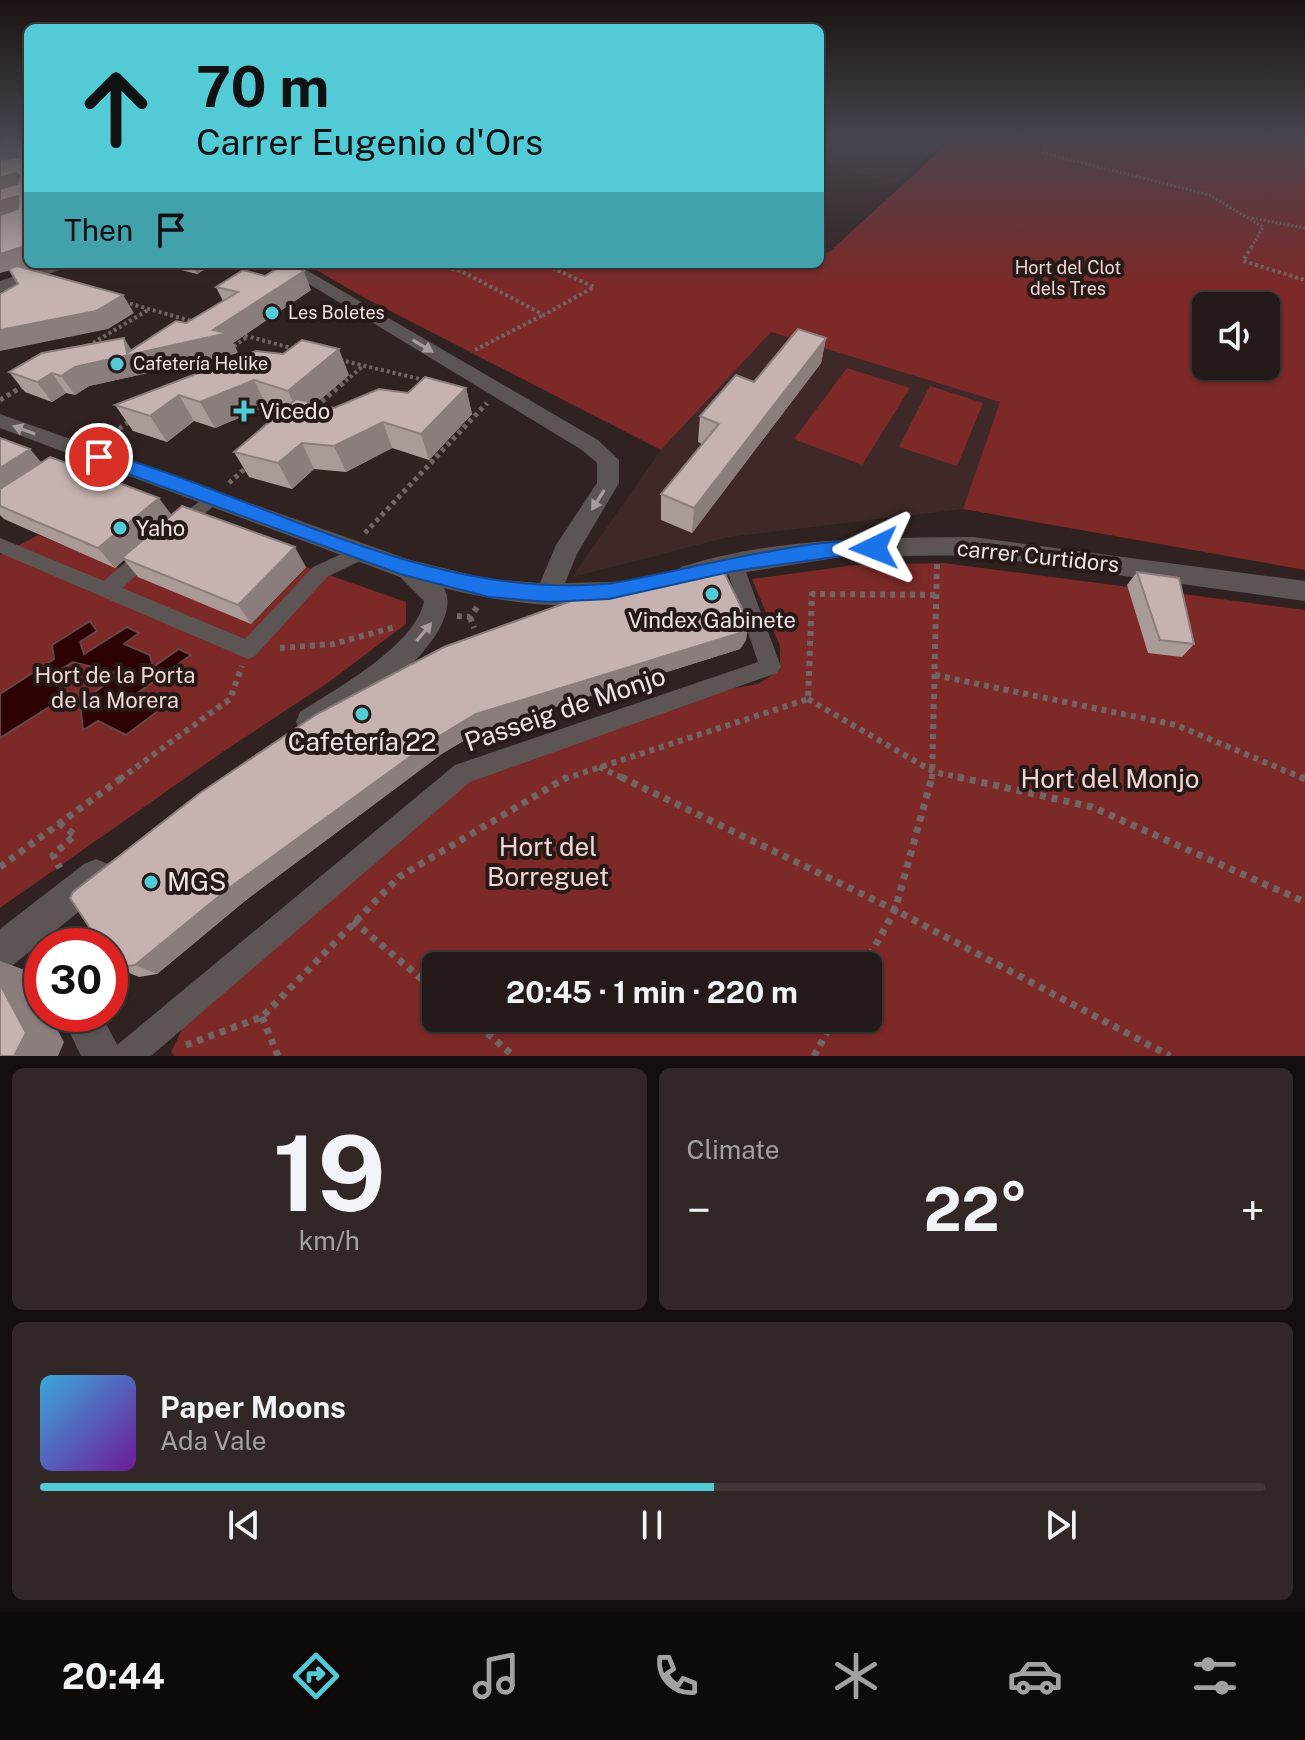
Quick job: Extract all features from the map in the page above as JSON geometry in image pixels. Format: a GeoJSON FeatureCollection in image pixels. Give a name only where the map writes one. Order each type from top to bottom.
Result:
{"type":"FeatureCollection","features":[{"type":"Feature","properties":{"kind":"street"},"geometry":{"type":"LineString","coordinates":[[0,287],[56,268]]}},
{"type":"Feature","properties":{"kind":"street"},"geometry":{"type":"LineString","coordinates":[[291,268],[590,445],[608,460],[608,483],[565,552],[542,607]]}},
{"type":"Feature","properties":{"kind":"street"},"geometry":{"type":"LineString","coordinates":[[0,421],[80,456],[212,498],[407,569],[489,589],[542,607],[639,585]]}},
{"type":"Feature","properties":{"kind":"street"},"geometry":{"type":"LineString","coordinates":[[107,590],[212,498]]}},
{"type":"Feature","properties":{"kind":"street"},"geometry":{"type":"LineString","coordinates":[[0,545],[248,650],[320,572],[356,550]]}},
{"type":"Feature","properties":{"kind":"street","name":"carrer Curtidors"},"geometry":{"type":"LineString","coordinates":[[667,579],[734,564],[842,548],[973,546],[1305,591]]}},
{"type":"Feature","properties":{"kind":"street","name":"Passeig de Monjo"},"geometry":{"type":"LineString","coordinates":[[128,1056],[463,773],[770,667],[734,564]]}},
{"type":"Feature","properties":{"kind":"street"},"geometry":{"type":"LineString","coordinates":[[282,742],[405,653],[447,616],[433,592],[407,569]]}},
{"type":"Feature","properties":{"kind":"street"},"geometry":{"type":"LineString","coordinates":[[320,716],[439,653]]}},
{"type":"Feature","properties":{"kind":"street"},"geometry":{"type":"LineString","coordinates":[[46,928],[121,857]]}},
{"type":"Feature","properties":{"kind":"street"},"geometry":{"type":"LineString","coordinates":[[0,952],[24,943]]}},
{"type":"Feature","properties":{"kind":"street"},"geometry":{"type":"LineString","coordinates":[[90,1032],[103,1056]]}},
{"type":"Feature","properties":{"kind":"path"},"geometry":{"type":"LineString","coordinates":[[1175,186],[1210,195],[1263,227],[1243,261],[1305,280]]}},
{"type":"Feature","properties":{"kind":"path"},"geometry":{"type":"LineString","coordinates":[[1247,217],[1305,228]]}},
{"type":"Feature","properties":{"kind":"path"},"geometry":{"type":"LineString","coordinates":[[449,268],[461,271],[544,315]]}},
{"type":"Feature","properties":{"kind":"path"},"geometry":{"type":"LineString","coordinates":[[475,350],[594,287],[553,268]]}},
{"type":"Feature","properties":{"kind":"path"},"geometry":{"type":"LineString","coordinates":[[120,301],[205,325]]}},
{"type":"Feature","properties":{"kind":"path"},"geometry":{"type":"LineString","coordinates":[[81,350],[149,309]]}},
{"type":"Feature","properties":{"kind":"path"},"geometry":{"type":"LineString","coordinates":[[234,333],[299,350]]}},
{"type":"Feature","properties":{"kind":"path"},"geometry":{"type":"LineString","coordinates":[[186,381],[248,336]]}},
{"type":"Feature","properties":{"kind":"path"},"geometry":{"type":"LineString","coordinates":[[338,359],[436,383]]}},
{"type":"Feature","properties":{"kind":"path"},"geometry":{"type":"LineString","coordinates":[[305,416],[364,366]]}},
{"type":"Feature","properties":{"kind":"path"},"geometry":{"type":"LineString","coordinates":[[0,400],[27,383]]}},
{"type":"Feature","properties":{"kind":"path"},"geometry":{"type":"LineString","coordinates":[[356,550],[493,396],[518,402]]}},
{"type":"Feature","properties":{"kind":"path"},"geometry":{"type":"LineString","coordinates":[[80,456],[136,417]]}},
{"type":"Feature","properties":{"kind":"path"},"geometry":{"type":"LineString","coordinates":[[212,498],[258,457]]}},
{"type":"Feature","properties":{"kind":"path"},"geometry":{"type":"LineString","coordinates":[[872,952],[895,910],[934,772],[938,547]]}},
{"type":"Feature","properties":{"kind":"path"},"geometry":{"type":"LineString","coordinates":[[470,617],[482,600]]}},
{"type":"Feature","properties":{"kind":"path"},"geometry":{"type":"LineString","coordinates":[[0,867],[230,699],[248,650],[333,644],[447,616],[470,617]]}},
{"type":"Feature","properties":{"kind":"path"},"geometry":{"type":"LineString","coordinates":[[470,617],[474,628]]}},
{"type":"Feature","properties":{"kind":"path"},"geometry":{"type":"LineString","coordinates":[[935,675],[1176,725],[1305,779]]}},
{"type":"Feature","properties":{"kind":"path"},"geometry":{"type":"LineString","coordinates":[[808,699],[934,772],[1092,807],[1305,902]]}},
{"type":"Feature","properties":{"kind":"path"},"geometry":{"type":"LineString","coordinates":[[176,1048],[262,1017],[399,877],[573,774],[598,766],[895,910],[1170,1056]]}},
{"type":"Feature","properties":{"kind":"path"},"geometry":{"type":"LineString","coordinates":[[59,823],[75,835],[59,849]]}},
{"type":"Feature","properties":{"kind":"path"},"geometry":{"type":"LineString","coordinates":[[353,921],[422,979]]}},
{"type":"Feature","properties":{"kind":"path"},"geometry":{"type":"LineString","coordinates":[[262,1017],[278,1056]]}},
{"type":"Feature","properties":{"kind":"path"},"geometry":{"type":"LineString","coordinates":[[486,1032],[514,1056]]}},
{"type":"Feature","properties":{"kind":"path"},"geometry":{"type":"LineString","coordinates":[[814,1056],[827,1032]]}},
{"type":"Feature","properties":{"kind":"shaded area"},"geometry":{"type":"Polygon","coordinates":[[[771,332],[1001,402],[963,509],[729,537],[572,577],[661,450],[771,332]]]}},
{"type":"Feature","properties":{"kind":"shaded area"},"geometry":{"type":"Polygon","coordinates":[[[90,621],[97,631],[80,642],[84,654],[127,627],[139,633],[124,644],[150,655],[153,667],[179,649],[191,655],[139,692],[165,697],[162,708],[126,735],[98,721],[83,730],[80,702],[121,674],[73,662],[61,669],[65,697],[0,738],[0,694],[54,659],[52,645],[90,621]]]}},
{"type":"Feature","properties":{"kind":"green space","name":"Hort del Clot dels Tres"},"geometry":{"type":"Polygon","coordinates":[[[901,186],[1305,186],[1305,570],[963,509],[1000,402],[771,332],[661,450],[363,297],[313,268],[824,268],[824,252],[828,253],[901,186]]]}},
{"type":"Feature","properties":{"kind":"green space"},"geometry":{"type":"Polygon","coordinates":[[[847,368],[910,388],[862,465],[794,439],[847,368]]]}},
{"type":"Feature","properties":{"kind":"green space"},"geometry":{"type":"Polygon","coordinates":[[[930,386],[983,403],[957,466],[899,447],[930,386]]]}},
{"type":"Feature","properties":{"kind":"green space","name":"Hort de la Porta de la Morera"},"geometry":{"type":"Polygon","coordinates":[[[38,535],[254,622],[306,567],[406,602],[406,624],[329,682],[227,749],[0,908],[0,555],[38,535]]]}},
{"type":"Feature","properties":{"kind":"green space","name":"Hort del Monjo"},"geometry":{"type":"Polygon","coordinates":[[[944,563],[1305,610],[1305,1056],[174,1056],[171,1052],[187,1019],[474,778],[692,696],[758,684],[780,670],[780,646],[752,579],[855,565],[944,563]]]}},
{"type":"Feature","properties":{"kind":"building"},"geometry":{"type":"Polygon","coordinates":[[[24,186],[24,246],[0,254],[0,215],[18,209],[18,196],[0,201],[0,189],[24,186]]]}},
{"type":"Feature","properties":{"kind":"building"},"geometry":{"type":"Polygon","coordinates":[[[17,266],[123,295],[96,311],[0,330],[0,294],[18,284],[9,269],[17,266]]]}},
{"type":"Feature","properties":{"kind":"building"},"geometry":{"type":"Polygon","coordinates":[[[278,268],[299,268],[304,271],[213,330],[228,333],[75,367],[61,376],[52,373],[37,382],[9,372],[42,353],[124,338],[127,353],[176,321],[186,323],[238,292],[216,287],[243,270],[265,276],[278,268]]]}},
{"type":"Feature","properties":{"kind":"building"},"geometry":{"type":"Polygon","coordinates":[[[798,329],[826,338],[694,508],[661,494],[719,424],[700,416],[736,375],[754,382],[798,329]]]}},
{"type":"Feature","properties":{"kind":"building"},"geometry":{"type":"Polygon","coordinates":[[[302,340],[339,349],[288,391],[254,380],[200,402],[179,395],[150,416],[115,405],[256,351],[283,354],[302,340]]]}},
{"type":"Feature","properties":{"kind":"building"},"geometry":{"type":"Polygon","coordinates":[[[425,377],[466,388],[421,434],[383,422],[334,446],[302,443],[278,463],[234,452],[296,399],[334,408],[379,389],[408,393],[425,377]]]}},
{"type":"Feature","properties":{"kind":"building"},"geometry":{"type":"Polygon","coordinates":[[[0,438],[30,449],[0,468],[0,438]]]}},
{"type":"Feature","properties":{"kind":"building"},"geometry":{"type":"Polygon","coordinates":[[[50,457],[159,498],[98,548],[0,506],[0,489],[50,457]]]}},
{"type":"Feature","properties":{"kind":"building"},"geometry":{"type":"Polygon","coordinates":[[[182,506],[295,547],[238,605],[122,558],[182,506]]]}},
{"type":"Feature","properties":{"kind":"building"},"geometry":{"type":"Polygon","coordinates":[[[713,564],[722,568],[749,623],[743,632],[476,714],[436,738],[229,888],[135,965],[128,966],[128,928],[90,928],[70,898],[73,892],[200,793],[317,714],[444,647],[588,595],[713,564]]]}},
{"type":"Feature","properties":{"kind":"building"},"geometry":{"type":"Polygon","coordinates":[[[1137,572],[1179,578],[1194,644],[1160,640],[1137,572]]]}},
{"type":"Feature","properties":{"kind":"building"},"geometry":{"type":"Polygon","coordinates":[[[0,984],[26,1033],[14,1056],[0,1056],[0,984]]]}},
{"type":"Feature","properties":{"kind":"place","name":"Les Boletes"},"geometry":{"type":"Point","coordinates":[272,313]}},
{"type":"Feature","properties":{"kind":"place","name":"Cafetería Helike"},"geometry":{"type":"Point","coordinates":[117,364]}},
{"type":"Feature","properties":{"kind":"place","name":"Vicedo"},"geometry":{"type":"Point","coordinates":[244,411]}},
{"type":"Feature","properties":{"kind":"place","name":"Yaho"},"geometry":{"type":"Point","coordinates":[120,528]}},
{"type":"Feature","properties":{"kind":"place","name":"Vindex Gabinete"},"geometry":{"type":"Point","coordinates":[712,594]}},
{"type":"Feature","properties":{"kind":"place","name":"Cafetería 22"},"geometry":{"type":"Point","coordinates":[362,714]}},
{"type":"Feature","properties":{"kind":"place","name":"MGS"},"geometry":{"type":"Point","coordinates":[151,882]}},
{"type":"Feature","properties":{"kind":"route"},"geometry":{"type":"LineString","coordinates":[[99,457],[407,569],[489,589],[548,594],[609,592],[734,564],[842,548],[874,548]]}},
{"type":"Feature","properties":{"kind":"park label","name":"Hort del Borreguet"},"geometry":{"type":"Point","coordinates":[548,862]}}]}
